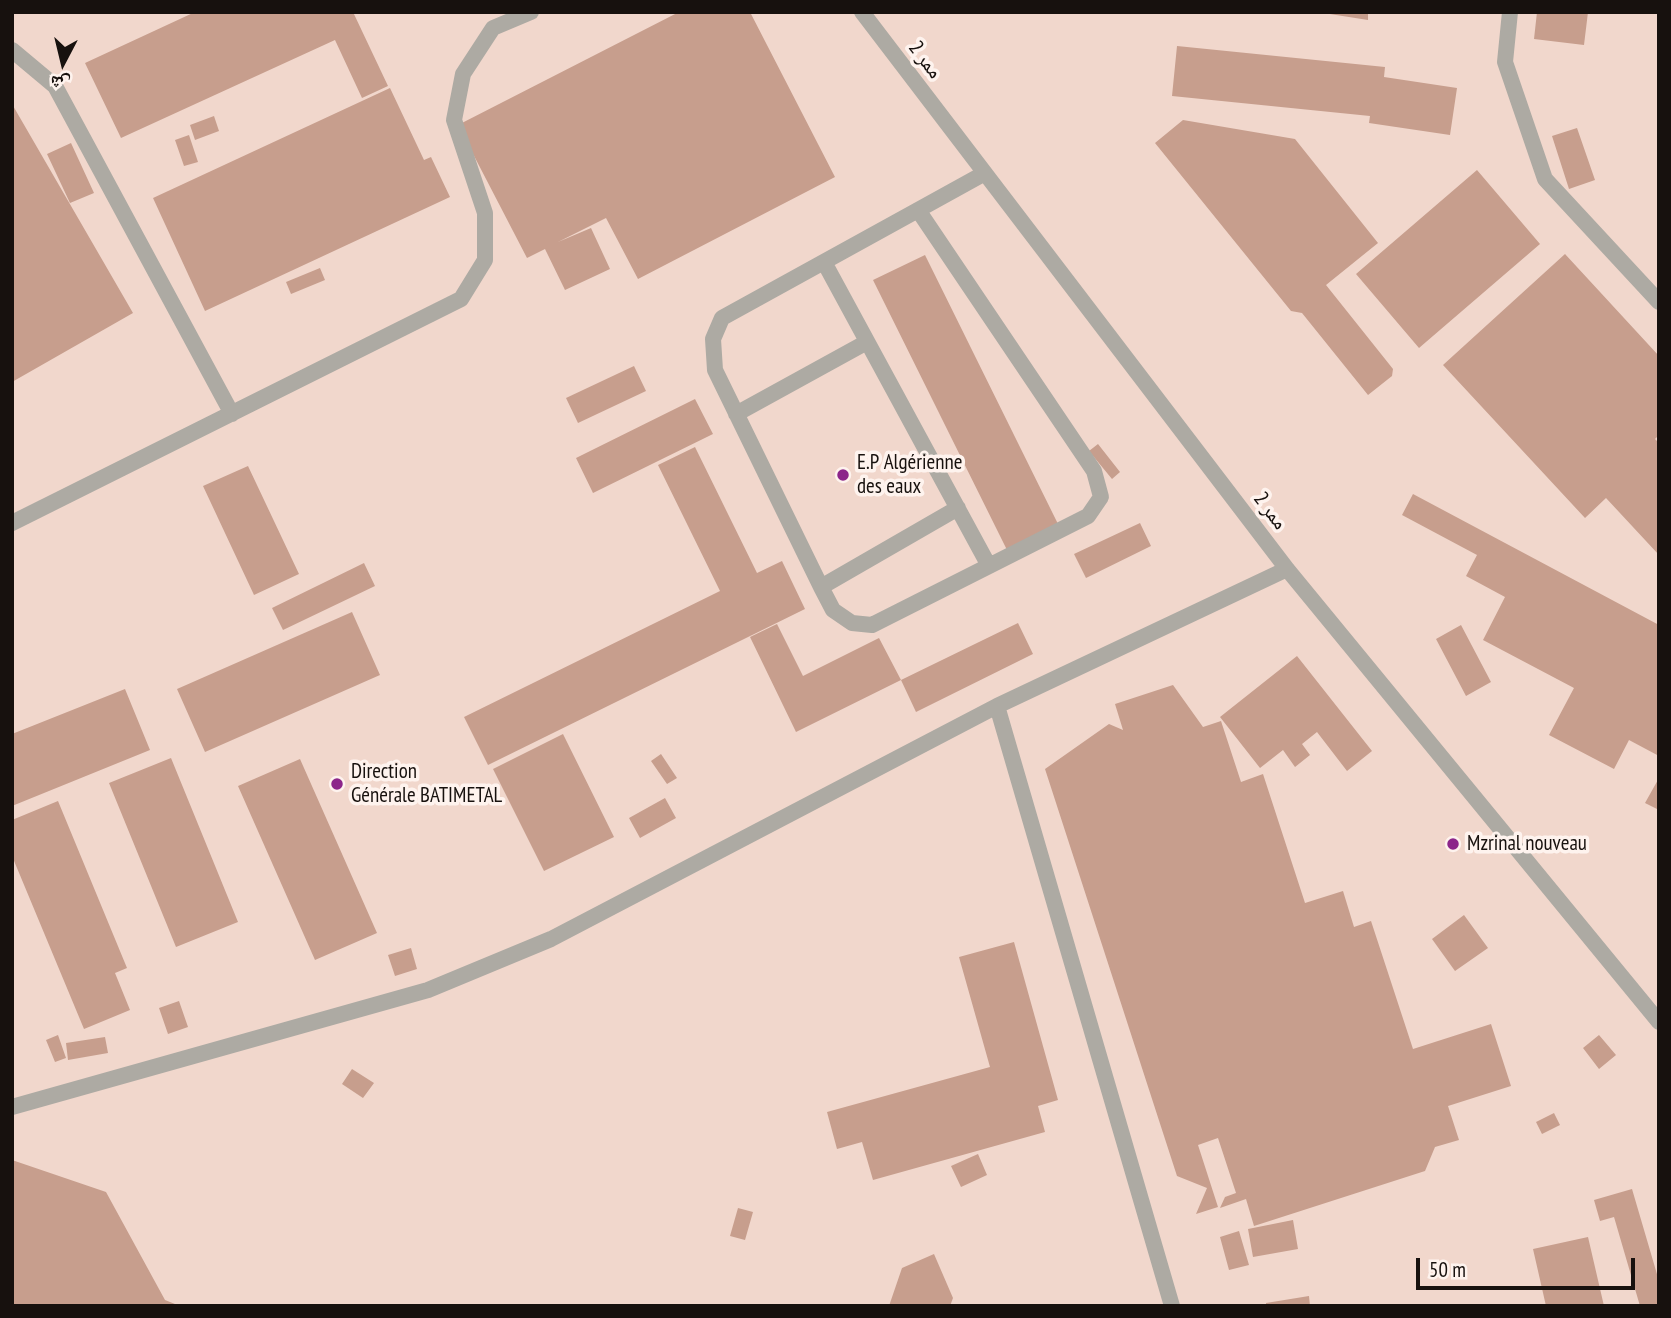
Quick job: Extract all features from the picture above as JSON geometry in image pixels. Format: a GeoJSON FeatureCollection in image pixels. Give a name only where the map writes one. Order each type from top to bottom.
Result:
{"type":"FeatureCollection","features":[{"type":"Feature","properties":{"kind":"lane"},"geometry":{"type":"LineString","coordinates":[[12,523],[461,299],[485,260],[485,213],[454,120],[463,74],[493,28],[531,12]]}},
{"type":"Feature","properties":{"kind":"lane","name":"ممر 2"},"geometry":{"type":"LineString","coordinates":[[862,12],[1287,569],[1659,1022]]}},
{"type":"Feature","properties":{"kind":"lane"},"geometry":{"type":"LineString","coordinates":[[1510,12],[1505,62],[1545,179],[1659,302]]}},
{"type":"Feature","properties":{"kind":"lane"},"geometry":{"type":"LineString","coordinates":[[12,50],[55,86],[232,414]]}},
{"type":"Feature","properties":{"kind":"lane"},"geometry":{"type":"LineString","coordinates":[[918,210],[1094,471],[1101,497],[1088,516],[872,625],[852,623],[832,610],[736,414],[715,370],[713,339],[722,318],[985,173]]}},
{"type":"Feature","properties":{"kind":"lane"},"geometry":{"type":"LineString","coordinates":[[824,262],[989,566]]}},
{"type":"Feature","properties":{"kind":"lane"},"geometry":{"type":"LineString","coordinates":[[736,414],[867,342]]}},
{"type":"Feature","properties":{"kind":"lane"},"geometry":{"type":"LineString","coordinates":[[821,587],[958,508]]}},
{"type":"Feature","properties":{"kind":"lane"},"geometry":{"type":"LineString","coordinates":[[12,1107],[428,990],[551,939],[997,706],[1287,569]]}},
{"type":"Feature","properties":{"kind":"lane"},"geometry":{"type":"LineString","coordinates":[[997,706],[1172,1306]]}},
{"type":"Feature","properties":{"kind":"shaded area"},"geometry":{"type":"Polygon","coordinates":[[[12,12],[1659,12],[1659,1306],[12,1306],[12,12]]]}},
{"type":"Feature","properties":{"kind":"building"},"geometry":{"type":"Polygon","coordinates":[[[195,12],[353,12],[388,86],[362,98],[335,40],[121,138],[85,63],[195,12]]]}},
{"type":"Feature","properties":{"kind":"building"},"geometry":{"type":"Polygon","coordinates":[[[679,12],[750,12],[835,177],[638,279],[606,218],[558,242],[591,228],[610,269],[565,290],[545,249],[527,258],[458,125],[679,12]]]}},
{"type":"Feature","properties":{"kind":"building"},"geometry":{"type":"Polygon","coordinates":[[[1317,12],[1368,12],[1368,20],[1317,12]]]}},
{"type":"Feature","properties":{"kind":"building"},"geometry":{"type":"Polygon","coordinates":[[[1537,12],[1588,12],[1584,45],[1534,39],[1537,12]]]}},
{"type":"Feature","properties":{"kind":"building"},"geometry":{"type":"Polygon","coordinates":[[[1177,46],[1385,67],[1384,77],[1457,88],[1450,135],[1369,123],[1370,116],[1172,96],[1177,46]]]}},
{"type":"Feature","properties":{"kind":"building"},"geometry":{"type":"Polygon","coordinates":[[[390,88],[424,160],[431,157],[450,197],[205,311],[153,198],[390,88]]]}},
{"type":"Feature","properties":{"kind":"building"},"geometry":{"type":"Polygon","coordinates":[[[12,104],[133,313],[12,382],[12,104]]]}},
{"type":"Feature","properties":{"kind":"building"},"geometry":{"type":"Polygon","coordinates":[[[214,116],[219,131],[195,140],[190,125],[214,116]]]}},
{"type":"Feature","properties":{"kind":"building"},"geometry":{"type":"Polygon","coordinates":[[[1183,120],[1295,139],[1378,243],[1326,285],[1393,369],[1392,376],[1368,395],[1302,313],[1291,311],[1155,143],[1183,120]]]}},
{"type":"Feature","properties":{"kind":"building"},"geometry":{"type":"Polygon","coordinates":[[[1577,128],[1595,180],[1569,189],[1552,136],[1577,128]]]}},
{"type":"Feature","properties":{"kind":"building"},"geometry":{"type":"Polygon","coordinates":[[[189,135],[198,162],[184,166],[175,140],[189,135]]]}},
{"type":"Feature","properties":{"kind":"building"},"geometry":{"type":"Polygon","coordinates":[[[71,143],[94,193],[70,203],[47,154],[71,143]]]}},
{"type":"Feature","properties":{"kind":"building"},"geometry":{"type":"Polygon","coordinates":[[[1477,170],[1540,244],[1419,348],[1356,274],[1477,170]]]}},
{"type":"Feature","properties":{"kind":"building"},"geometry":{"type":"Polygon","coordinates":[[[1565,254],[1659,356],[1659,435],[1655,439],[1659,443],[1659,555],[1606,498],[1585,518],[1443,365],[1565,254]]]}},
{"type":"Feature","properties":{"kind":"building"},"geometry":{"type":"Polygon","coordinates":[[[925,255],[1058,524],[1007,550],[873,280],[925,255]]]}},
{"type":"Feature","properties":{"kind":"building"},"geometry":{"type":"Polygon","coordinates":[[[320,268],[325,280],[291,294],[286,282],[320,268]]]}},
{"type":"Feature","properties":{"kind":"building"},"geometry":{"type":"Polygon","coordinates":[[[634,366],[646,391],[578,423],[566,398],[634,366]]]}},
{"type":"Feature","properties":{"kind":"building"},"geometry":{"type":"Polygon","coordinates":[[[695,399],[713,434],[593,493],[576,458],[695,399]]]}},
{"type":"Feature","properties":{"kind":"building"},"geometry":{"type":"Polygon","coordinates":[[[1098,444],[1120,472],[1112,479],[1089,451],[1098,444]]]}},
{"type":"Feature","properties":{"kind":"building"},"geometry":{"type":"Polygon","coordinates":[[[695,447],[757,573],[782,561],[805,609],[488,765],[464,717],[720,591],[658,465],[695,447]]]}},
{"type":"Feature","properties":{"kind":"building"},"geometry":{"type":"Polygon","coordinates":[[[248,466],[299,574],[254,595],[203,486],[248,466]]]}},
{"type":"Feature","properties":{"kind":"building"},"geometry":{"type":"Polygon","coordinates":[[[1413,494],[1659,625],[1659,756],[1629,740],[1614,769],[1549,735],[1574,688],[1483,640],[1505,597],[1466,576],[1477,555],[1402,515],[1413,494]]]}},
{"type":"Feature","properties":{"kind":"building"},"geometry":{"type":"Polygon","coordinates":[[[1140,523],[1151,546],[1086,578],[1074,554],[1140,523]]]}},
{"type":"Feature","properties":{"kind":"building"},"geometry":{"type":"Polygon","coordinates":[[[364,563],[375,586],[283,630],[272,608],[364,563]]]}},
{"type":"Feature","properties":{"kind":"building"},"geometry":{"type":"Polygon","coordinates":[[[352,612],[380,675],[205,752],[177,689],[352,612]]]}},
{"type":"Feature","properties":{"kind":"building"},"geometry":{"type":"Polygon","coordinates":[[[1018,623],[1033,654],[916,712],[901,680],[1018,623]]]}},
{"type":"Feature","properties":{"kind":"building"},"geometry":{"type":"Polygon","coordinates":[[[777,624],[803,676],[879,638],[901,680],[796,732],[750,637],[777,624]]]}},
{"type":"Feature","properties":{"kind":"building"},"geometry":{"type":"Polygon","coordinates":[[[1461,625],[1491,682],[1466,696],[1436,639],[1461,625]]]}},
{"type":"Feature","properties":{"kind":"building"},"geometry":{"type":"Polygon","coordinates":[[[1297,656],[1372,751],[1347,771],[1317,732],[1302,744],[1310,755],[1295,767],[1283,750],[1260,768],[1220,717],[1297,656]]]}},
{"type":"Feature","properties":{"kind":"building"},"geometry":{"type":"Polygon","coordinates":[[[1173,685],[1203,727],[1221,721],[1241,782],[1263,774],[1305,903],[1343,891],[1354,927],[1371,921],[1413,1049],[1491,1024],[1511,1086],[1448,1106],[1459,1140],[1435,1147],[1425,1171],[1254,1226],[1246,1199],[1220,1208],[1225,1197],[1236,1193],[1218,1138],[1198,1145],[1218,1207],[1196,1214],[1207,1188],[1177,1176],[1045,769],[1109,724],[1123,730],[1115,704],[1173,685]]]}},
{"type":"Feature","properties":{"kind":"building"},"geometry":{"type":"Polygon","coordinates":[[[125,689],[150,750],[12,806],[12,734],[125,689]]]}},
{"type":"Feature","properties":{"kind":"building"},"geometry":{"type":"Polygon","coordinates":[[[563,734],[614,837],[544,871],[493,769],[563,734]]]}},
{"type":"Feature","properties":{"kind":"building"},"geometry":{"type":"Polygon","coordinates":[[[661,754],[677,778],[667,784],[651,761],[661,754]]]}},
{"type":"Feature","properties":{"kind":"building"},"geometry":{"type":"Polygon","coordinates":[[[171,758],[238,922],[176,947],[109,783],[171,758]]]}},
{"type":"Feature","properties":{"kind":"building"},"geometry":{"type":"Polygon","coordinates":[[[300,759],[377,933],[315,960],[238,786],[300,759]]]}},
{"type":"Feature","properties":{"kind":"building"},"geometry":{"type":"Polygon","coordinates":[[[1659,778],[1659,810],[1645,803],[1659,778]]]}},
{"type":"Feature","properties":{"kind":"building"},"geometry":{"type":"Polygon","coordinates":[[[665,798],[676,818],[640,838],[629,818],[665,798]]]}},
{"type":"Feature","properties":{"kind":"building"},"geometry":{"type":"Polygon","coordinates":[[[58,801],[127,968],[115,973],[130,1010],[84,1029],[12,856],[12,820],[58,801]]]}},
{"type":"Feature","properties":{"kind":"building"},"geometry":{"type":"Polygon","coordinates":[[[1464,915],[1488,948],[1455,971],[1432,939],[1464,915]]]}},
{"type":"Feature","properties":{"kind":"building"},"geometry":{"type":"Polygon","coordinates":[[[1014,942],[1058,1100],[1038,1106],[1045,1132],[873,1180],[862,1142],[837,1149],[827,1112],[990,1067],[959,957],[1014,942]]]}},
{"type":"Feature","properties":{"kind":"building"},"geometry":{"type":"Polygon","coordinates":[[[411,948],[417,969],[395,976],[388,955],[411,948]]]}},
{"type":"Feature","properties":{"kind":"building"},"geometry":{"type":"Polygon","coordinates":[[[179,1001],[188,1027],[168,1034],[159,1008],[179,1001]]]}},
{"type":"Feature","properties":{"kind":"building"},"geometry":{"type":"Polygon","coordinates":[[[58,1035],[66,1058],[55,1062],[46,1040],[58,1035]]]}},
{"type":"Feature","properties":{"kind":"building"},"geometry":{"type":"Polygon","coordinates":[[[1599,1035],[1616,1055],[1599,1069],[1583,1048],[1599,1035]]]}},
{"type":"Feature","properties":{"kind":"building"},"geometry":{"type":"Polygon","coordinates":[[[105,1037],[108,1053],[68,1060],[66,1043],[105,1037]]]}},
{"type":"Feature","properties":{"kind":"building"},"geometry":{"type":"Polygon","coordinates":[[[352,1069],[374,1083],[363,1098],[342,1084],[352,1069]]]}},
{"type":"Feature","properties":{"kind":"building"},"geometry":{"type":"Polygon","coordinates":[[[1554,1113],[1560,1125],[1542,1134],[1536,1122],[1554,1113]]]}},
{"type":"Feature","properties":{"kind":"building"},"geometry":{"type":"Polygon","coordinates":[[[978,1154],[987,1175],[961,1187],[951,1166],[978,1154]]]}},
{"type":"Feature","properties":{"kind":"building"},"geometry":{"type":"Polygon","coordinates":[[[12,1160],[106,1192],[165,1300],[180,1306],[12,1306],[12,1160]]]}},
{"type":"Feature","properties":{"kind":"building"},"geometry":{"type":"Polygon","coordinates":[[[1632,1189],[1659,1281],[1659,1306],[1640,1306],[1614,1217],[1600,1221],[1594,1200],[1632,1189]]]}},
{"type":"Feature","properties":{"kind":"building"},"geometry":{"type":"Polygon","coordinates":[[[738,1208],[753,1212],[745,1240],[730,1236],[738,1208]]]}},
{"type":"Feature","properties":{"kind":"building"},"geometry":{"type":"Polygon","coordinates":[[[1293,1220],[1298,1249],[1253,1257],[1248,1229],[1293,1220]]]}},
{"type":"Feature","properties":{"kind":"building"},"geometry":{"type":"Polygon","coordinates":[[[1239,1231],[1249,1265],[1229,1270],[1220,1237],[1239,1231]]]}},
{"type":"Feature","properties":{"kind":"building"},"geometry":{"type":"Polygon","coordinates":[[[1588,1237],[1604,1306],[1546,1306],[1533,1249],[1588,1237]]]}},
{"type":"Feature","properties":{"kind":"building"},"geometry":{"type":"Polygon","coordinates":[[[934,1254],[953,1298],[950,1306],[889,1306],[902,1268],[934,1254]]]}},
{"type":"Feature","properties":{"kind":"building"},"geometry":{"type":"Polygon","coordinates":[[[1309,1296],[1310,1306],[1266,1306],[1266,1303],[1309,1296]]]}},
{"type":"Feature","properties":{"kind":"place","name":"E.P Algérienne des eaux"},"geometry":{"type":"Point","coordinates":[843,475]}},
{"type":"Feature","properties":{"kind":"place","name":"Direction Générale BATIMETAL"},"geometry":{"type":"Point","coordinates":[337,784]}},
{"type":"Feature","properties":{"kind":"place","name":"Mzrinal nouveau"},"geometry":{"type":"Point","coordinates":[1453,844]}}]}
